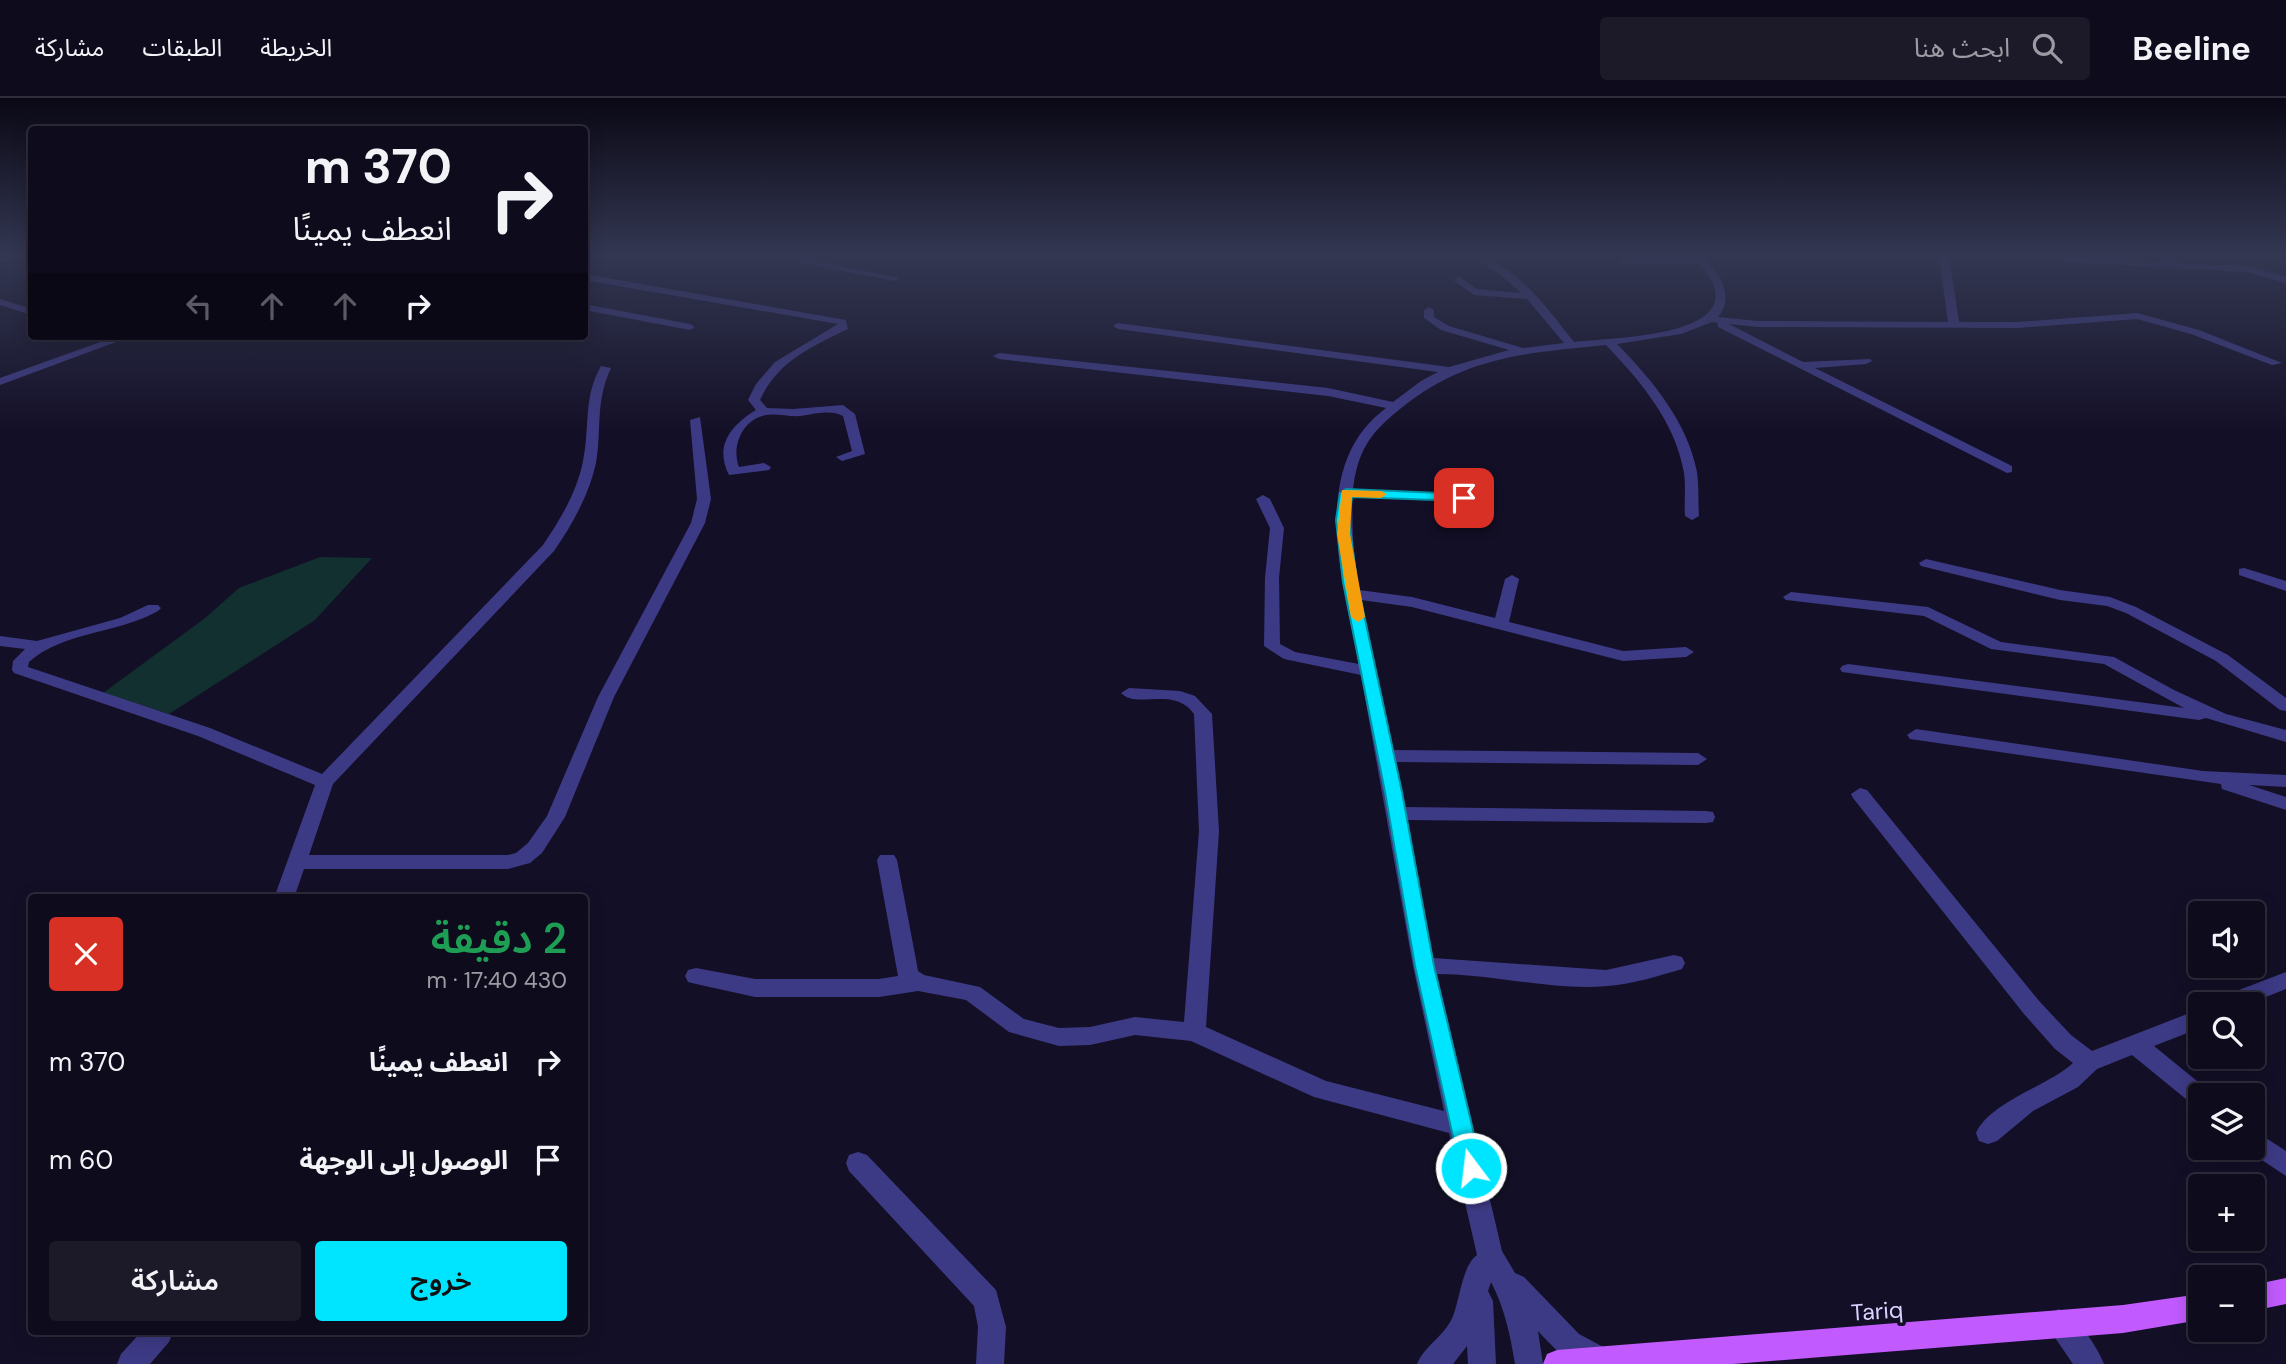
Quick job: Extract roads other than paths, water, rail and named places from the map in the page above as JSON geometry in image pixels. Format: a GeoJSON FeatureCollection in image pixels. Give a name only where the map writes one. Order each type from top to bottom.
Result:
{"type":"FeatureCollection","features":[{"type":"Feature","properties":{"kind":"main road"},"geometry":{"type":"LineString","coordinates":[[2265,1295],[2286,1291]]}},
{"type":"Feature","properties":{"kind":"main road","name":"Tariq"},"geometry":{"type":"LineString","coordinates":[[1557,1364],[2123,1319],[2188,1309]]}},
{"type":"Feature","properties":{"kind":"street"},"geometry":{"type":"LineString","coordinates":[[627,315],[690,327]]}},
{"type":"Feature","properties":{"kind":"street"},"geometry":{"type":"LineString","coordinates":[[763,411],[754,400],[759,386],[775,368],[795,352],[844,327],[842,322],[802,315]]}},
{"type":"Feature","properties":{"kind":"street"},"geometry":{"type":"LineString","coordinates":[[1429,315],[1429,318],[1445,328],[1522,351]]}},
{"type":"Feature","properties":{"kind":"street"},"geometry":{"type":"LineString","coordinates":[[1548,315],[1572,346]]}},
{"type":"Feature","properties":{"kind":"street"},"geometry":{"type":"LineString","coordinates":[[1529,1364],[1517,1307],[1491,1263],[1424,966],[1343,534],[1346,493],[1352,462],[1367,430],[1421,385],[1446,370],[1473,361],[1522,351],[1676,331],[1713,315]]}},
{"type":"Feature","properties":{"kind":"street"},"geometry":{"type":"LineString","coordinates":[[1953,315],[1954,324]]}},
{"type":"Feature","properties":{"kind":"street"},"geometry":{"type":"LineString","coordinates":[[1709,319],[1758,324],[2027,324],[2137,316],[2196,332],[2276,363]]}},
{"type":"Feature","properties":{"kind":"street"},"geometry":{"type":"LineString","coordinates":[[1709,319],[2007,469]]}},
{"type":"Feature","properties":{"kind":"street"},"geometry":{"type":"LineString","coordinates":[[1118,326],[1446,370]]}},
{"type":"Feature","properties":{"kind":"street"},"geometry":{"type":"LineString","coordinates":[[0,382],[116,340]]}},
{"type":"Feature","properties":{"kind":"street"},"geometry":{"type":"LineString","coordinates":[[1608,341],[1644,377],[1674,421],[1689,470],[1692,516]]}},
{"type":"Feature","properties":{"kind":"street"},"geometry":{"type":"LineString","coordinates":[[999,356],[1328,392],[1396,406]]}},
{"type":"Feature","properties":{"kind":"street"},"geometry":{"type":"LineString","coordinates":[[1802,365],[1866,361]]}},
{"type":"Feature","properties":{"kind":"street"},"geometry":{"type":"LineString","coordinates":[[285,894],[325,782],[549,548],[585,477],[589,462],[592,400],[605,368]]}},
{"type":"Feature","properties":{"kind":"street"},"geometry":{"type":"LineString","coordinates":[[764,467],[734,472],[729,458],[730,440],[746,421],[763,411],[793,413],[839,408],[849,414],[859,454],[842,457]]}},
{"type":"Feature","properties":{"kind":"street"},"geometry":{"type":"LineString","coordinates":[[296,862],[508,862],[523,858],[535,849],[556,817],[629,649],[698,523],[704,499],[696,419]]}},
{"type":"Feature","properties":{"kind":"street"},"geometry":{"type":"LineString","coordinates":[[1346,493],[1464,498]]}},
{"type":"Feature","properties":{"kind":"street"},"geometry":{"type":"LineString","coordinates":[[1263,499],[1277,528],[1272,579],[1272,646],[1290,656],[1368,671]]}},
{"type":"Feature","properties":{"kind":"street"},"geometry":{"type":"LineString","coordinates":[[1926,563],[2060,595],[2110,602],[2132,610],[2213,653],[2286,706]]}},
{"type":"Feature","properties":{"kind":"street"},"geometry":{"type":"LineString","coordinates":[[2244,572],[2286,586]]}},
{"type":"Feature","properties":{"kind":"street"},"geometry":{"type":"LineString","coordinates":[[1501,625],[1512,579]]}},
{"type":"Feature","properties":{"kind":"street"},"geometry":{"type":"LineString","coordinates":[[1354,594],[1412,602],[1623,656],[1686,652]]}},
{"type":"Feature","properties":{"kind":"street"},"geometry":{"type":"LineString","coordinates":[[1791,597],[1928,612],[1997,646],[2108,660],[2168,694],[2220,718]]}},
{"type":"Feature","properties":{"kind":"street"},"geometry":{"type":"LineString","coordinates":[[153,608],[124,622],[76,631],[38,646],[21,661],[20,670],[204,732],[325,782]]}},
{"type":"Feature","properties":{"kind":"street"},"geometry":{"type":"LineString","coordinates":[[0,641],[38,646]]}},
{"type":"Feature","properties":{"kind":"street"},"geometry":{"type":"LineString","coordinates":[[1848,669],[2220,718],[2286,736]]}},
{"type":"Feature","properties":{"kind":"street"},"geometry":{"type":"LineString","coordinates":[[1129,694],[1176,694],[1194,701],[1203,714],[1209,831],[1194,1032]]}},
{"type":"Feature","properties":{"kind":"street"},"geometry":{"type":"LineString","coordinates":[[1916,734],[2203,777],[2286,781]]}},
{"type":"Feature","properties":{"kind":"street"},"geometry":{"type":"LineString","coordinates":[[1385,756],[1698,759]]}},
{"type":"Feature","properties":{"kind":"street"},"geometry":{"type":"LineString","coordinates":[[2203,777],[2286,804]]}},
{"type":"Feature","properties":{"kind":"street"},"geometry":{"type":"LineString","coordinates":[[1860,794],[2032,1008],[2068,1047],[2089,1062]]}},
{"type":"Feature","properties":{"kind":"street"},"geometry":{"type":"LineString","coordinates":[[1396,813],[1706,817]]}},
{"type":"Feature","properties":{"kind":"street"},"geometry":{"type":"LineString","coordinates":[[887,860],[906,965],[909,976],[918,982]]}},
{"type":"Feature","properties":{"kind":"street"},"geometry":{"type":"LineString","coordinates":[[1424,966],[1468,965],[1547,976],[1605,978],[1636,974],[1674,963]]}},
{"type":"Feature","properties":{"kind":"street"},"geometry":{"type":"LineString","coordinates":[[696,976],[755,988],[822,990],[918,982],[972,993],[1017,1026],[1059,1037],[1090,1036],[1135,1027],[1194,1032],[1322,1090],[1459,1125]]}},
{"type":"Feature","properties":{"kind":"street"},"geometry":{"type":"LineString","coordinates":[[2256,992],[2286,980]]}},
{"type":"Feature","properties":{"kind":"street"},"geometry":{"type":"LineString","coordinates":[[1988,1133],[2025,1104],[2070,1080],[2089,1062],[2188,1023]]}},
{"type":"Feature","properties":{"kind":"street"},"geometry":{"type":"LineString","coordinates":[[2135,1045],[2188,1087]]}},
{"type":"Feature","properties":{"kind":"street"},"geometry":{"type":"LineString","coordinates":[[2265,1150],[2286,1165]]}},
{"type":"Feature","properties":{"kind":"street"},"geometry":{"type":"LineString","coordinates":[[858,1163],[986,1299],[992,1327],[990,1364]]}},
{"type":"Feature","properties":{"kind":"street"},"geometry":{"type":"LineString","coordinates":[[1491,1263],[1569,1344],[1597,1359]]}},
{"type":"Feature","properties":{"kind":"street"},"geometry":{"type":"LineString","coordinates":[[1431,1364],[1458,1340],[1491,1263]]}},
{"type":"Feature","properties":{"kind":"street"},"geometry":{"type":"LineString","coordinates":[[1482,1364],[1479,1335],[1491,1263]]}},
{"type":"Feature","properties":{"kind":"street"},"geometry":{"type":"LineString","coordinates":[[2059,1323],[2090,1364]]}},
{"type":"Feature","properties":{"kind":"street"},"geometry":{"type":"LineString","coordinates":[[131,1364],[156,1335]]}}]}
